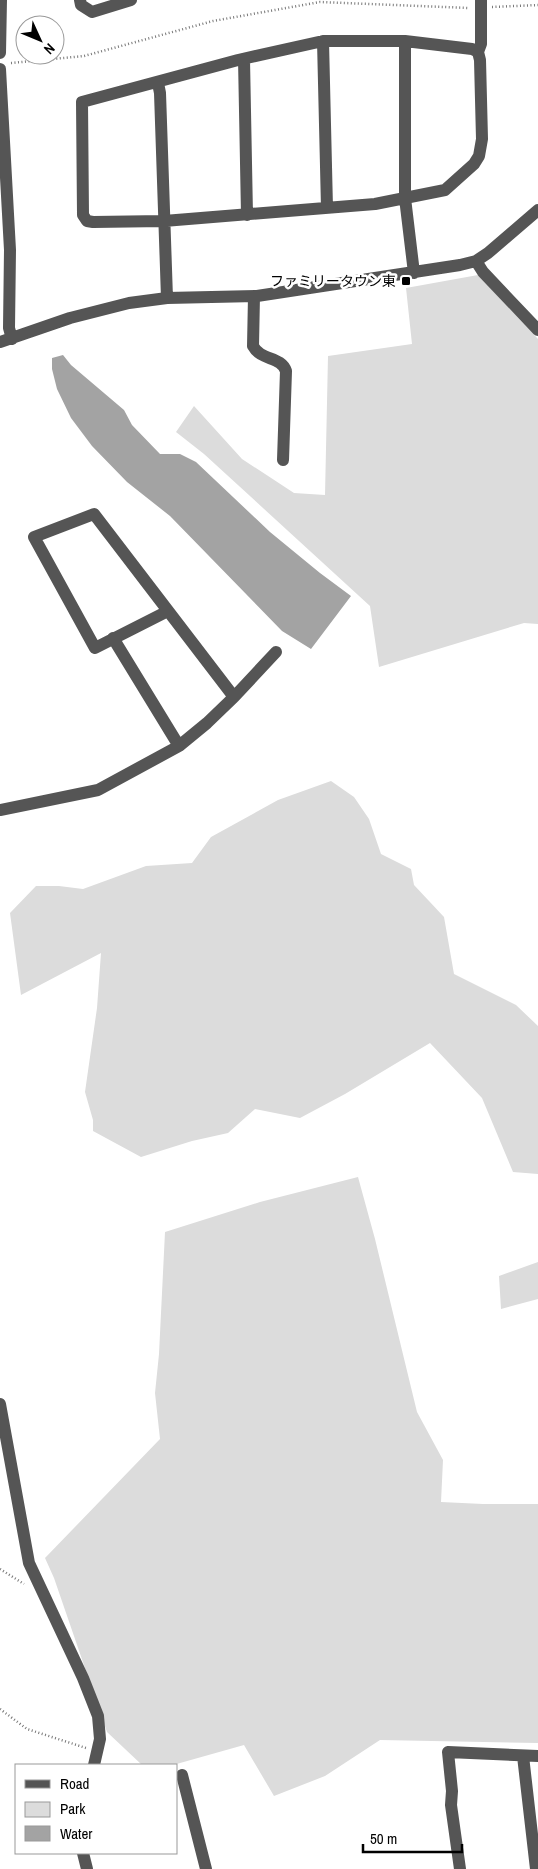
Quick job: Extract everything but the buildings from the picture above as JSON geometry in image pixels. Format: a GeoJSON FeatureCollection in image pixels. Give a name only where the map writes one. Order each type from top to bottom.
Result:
{"type":"FeatureCollection","features":[{"type":"Feature","properties":{"kind":"street"},"geometry":{"type":"LineString","coordinates":[[1,0],[3,185],[10,250],[9,328],[6,341]]}},
{"type":"Feature","properties":{"kind":"street"},"geometry":{"type":"LineString","coordinates":[[80,0],[80,5],[92,12],[131,0]]}},
{"type":"Feature","properties":{"kind":"street"},"geometry":{"type":"LineString","coordinates":[[478,52],[472,49],[405,41],[323,41],[244,59],[82,102],[83,215],[87,221],[93,222],[164,221],[375,204],[446,190],[480,156],[482,139],[480,60],[478,52],[481,4]]}},
{"type":"Feature","properties":{"kind":"street"},"geometry":{"type":"LineString","coordinates":[[323,41],[327,208]]}},
{"type":"Feature","properties":{"kind":"street"},"geometry":{"type":"LineString","coordinates":[[405,41],[405,198],[414,273]]}},
{"type":"Feature","properties":{"kind":"street"},"geometry":{"type":"LineString","coordinates":[[244,59],[247,215]]}},
{"type":"Feature","properties":{"kind":"street"},"geometry":{"type":"LineString","coordinates":[[158,83],[160,93],[167,298]]}},
{"type":"Feature","properties":{"kind":"street"},"geometry":{"type":"LineString","coordinates":[[6,341],[129,302],[167,298],[254,296],[414,273],[476,261],[538,210]]}},
{"type":"Feature","properties":{"kind":"street"},"geometry":{"type":"LineString","coordinates":[[476,261],[483,272],[538,330]]}},
{"type":"Feature","properties":{"kind":"street"},"geometry":{"type":"LineString","coordinates":[[254,296],[254,346],[256,352],[280,362],[286,371],[283,460]]}},
{"type":"Feature","properties":{"kind":"street"},"geometry":{"type":"LineString","coordinates":[[168,612],[94,648],[34,537],[94,514],[234,697]]}},
{"type":"Feature","properties":{"kind":"street"},"geometry":{"type":"LineString","coordinates":[[114,638],[179,746]]}},
{"type":"Feature","properties":{"kind":"street"},"geometry":{"type":"LineString","coordinates":[[0,810],[98,790],[179,746],[234,697],[276,652]]}},
{"type":"Feature","properties":{"kind":"street"},"geometry":{"type":"LineString","coordinates":[[0,1404],[29,1563],[83,1678],[98,1716],[100,1739],[94,1764]]}},
{"type":"Feature","properties":{"kind":"street"},"geometry":{"type":"LineString","coordinates":[[460,1869],[451,1805],[452,1790],[448,1752],[538,1756]]}},
{"type":"Feature","properties":{"kind":"street"},"geometry":{"type":"LineString","coordinates":[[523,1756],[536,1869]]}},
{"type":"Feature","properties":{"kind":"street"},"geometry":{"type":"LineString","coordinates":[[182,1775],[206,1869]]}},
{"type":"Feature","properties":{"kind":"street"},"geometry":{"type":"LineString","coordinates":[[83,1854],[87,1869]]}},
{"type":"Feature","properties":{"kind":"path"},"geometry":{"type":"LineString","coordinates":[[3,62],[84,56],[213,21],[320,2],[538,6]]}},
{"type":"Feature","properties":{"kind":"path"},"geometry":{"type":"LineString","coordinates":[[0,1569],[44,1596]]}},
{"type":"Feature","properties":{"kind":"path"},"geometry":{"type":"LineString","coordinates":[[0,1709],[27,1729],[97,1751]]}},
{"type":"Feature","properties":{"kind":"green space"},"geometry":{"type":"Polygon","coordinates":[[[478,275],[538,339],[538,624],[524,623],[379,667],[370,606],[204,454],[176,432],[194,406],[242,459],[294,493],[325,495],[328,356],[412,344],[406,288],[478,275]]]}},
{"type":"Feature","properties":{"kind":"green space"},"geometry":{"type":"Polygon","coordinates":[[[331,781],[354,797],[369,819],[381,854],[411,869],[414,885],[444,917],[454,974],[516,1005],[538,1026],[538,1174],[513,1172],[482,1098],[430,1043],[345,1094],[300,1118],[255,1109],[228,1133],[192,1141],[141,1157],[93,1131],[93,1120],[85,1092],[97,1008],[101,953],[21,995],[10,913],[36,886],[83,889],[146,866],[192,863],[211,837],[278,800],[331,781]]]}},
{"type":"Feature","properties":{"kind":"green space"},"geometry":{"type":"Polygon","coordinates":[[[358,1177],[417,1412],[443,1460],[441,1502],[538,1504],[538,1743],[380,1740],[325,1776],[274,1796],[244,1745],[177,1764],[141,1764],[107,1732],[54,1578],[45,1558],[160,1439],[155,1393],[159,1354],[165,1232],[260,1202],[358,1177]]]}},
{"type":"Feature","properties":{"kind":"green space"},"geometry":{"type":"Polygon","coordinates":[[[538,1262],[538,1299],[501,1309],[499,1276],[538,1262]]]}},
{"type":"Feature","properties":{"kind":"water"},"geometry":{"type":"Polygon","coordinates":[[[63,355],[71,365],[124,410],[132,425],[160,454],[180,454],[196,462],[270,532],[351,596],[311,649],[282,631],[170,516],[127,482],[92,446],[71,418],[57,389],[52,369],[52,358],[63,355]]]}},
{"type":"Feature","properties":{"kind":"place","name":"ファミリータウン東"},"geometry":{"type":"Point","coordinates":[406,281]}}]}
